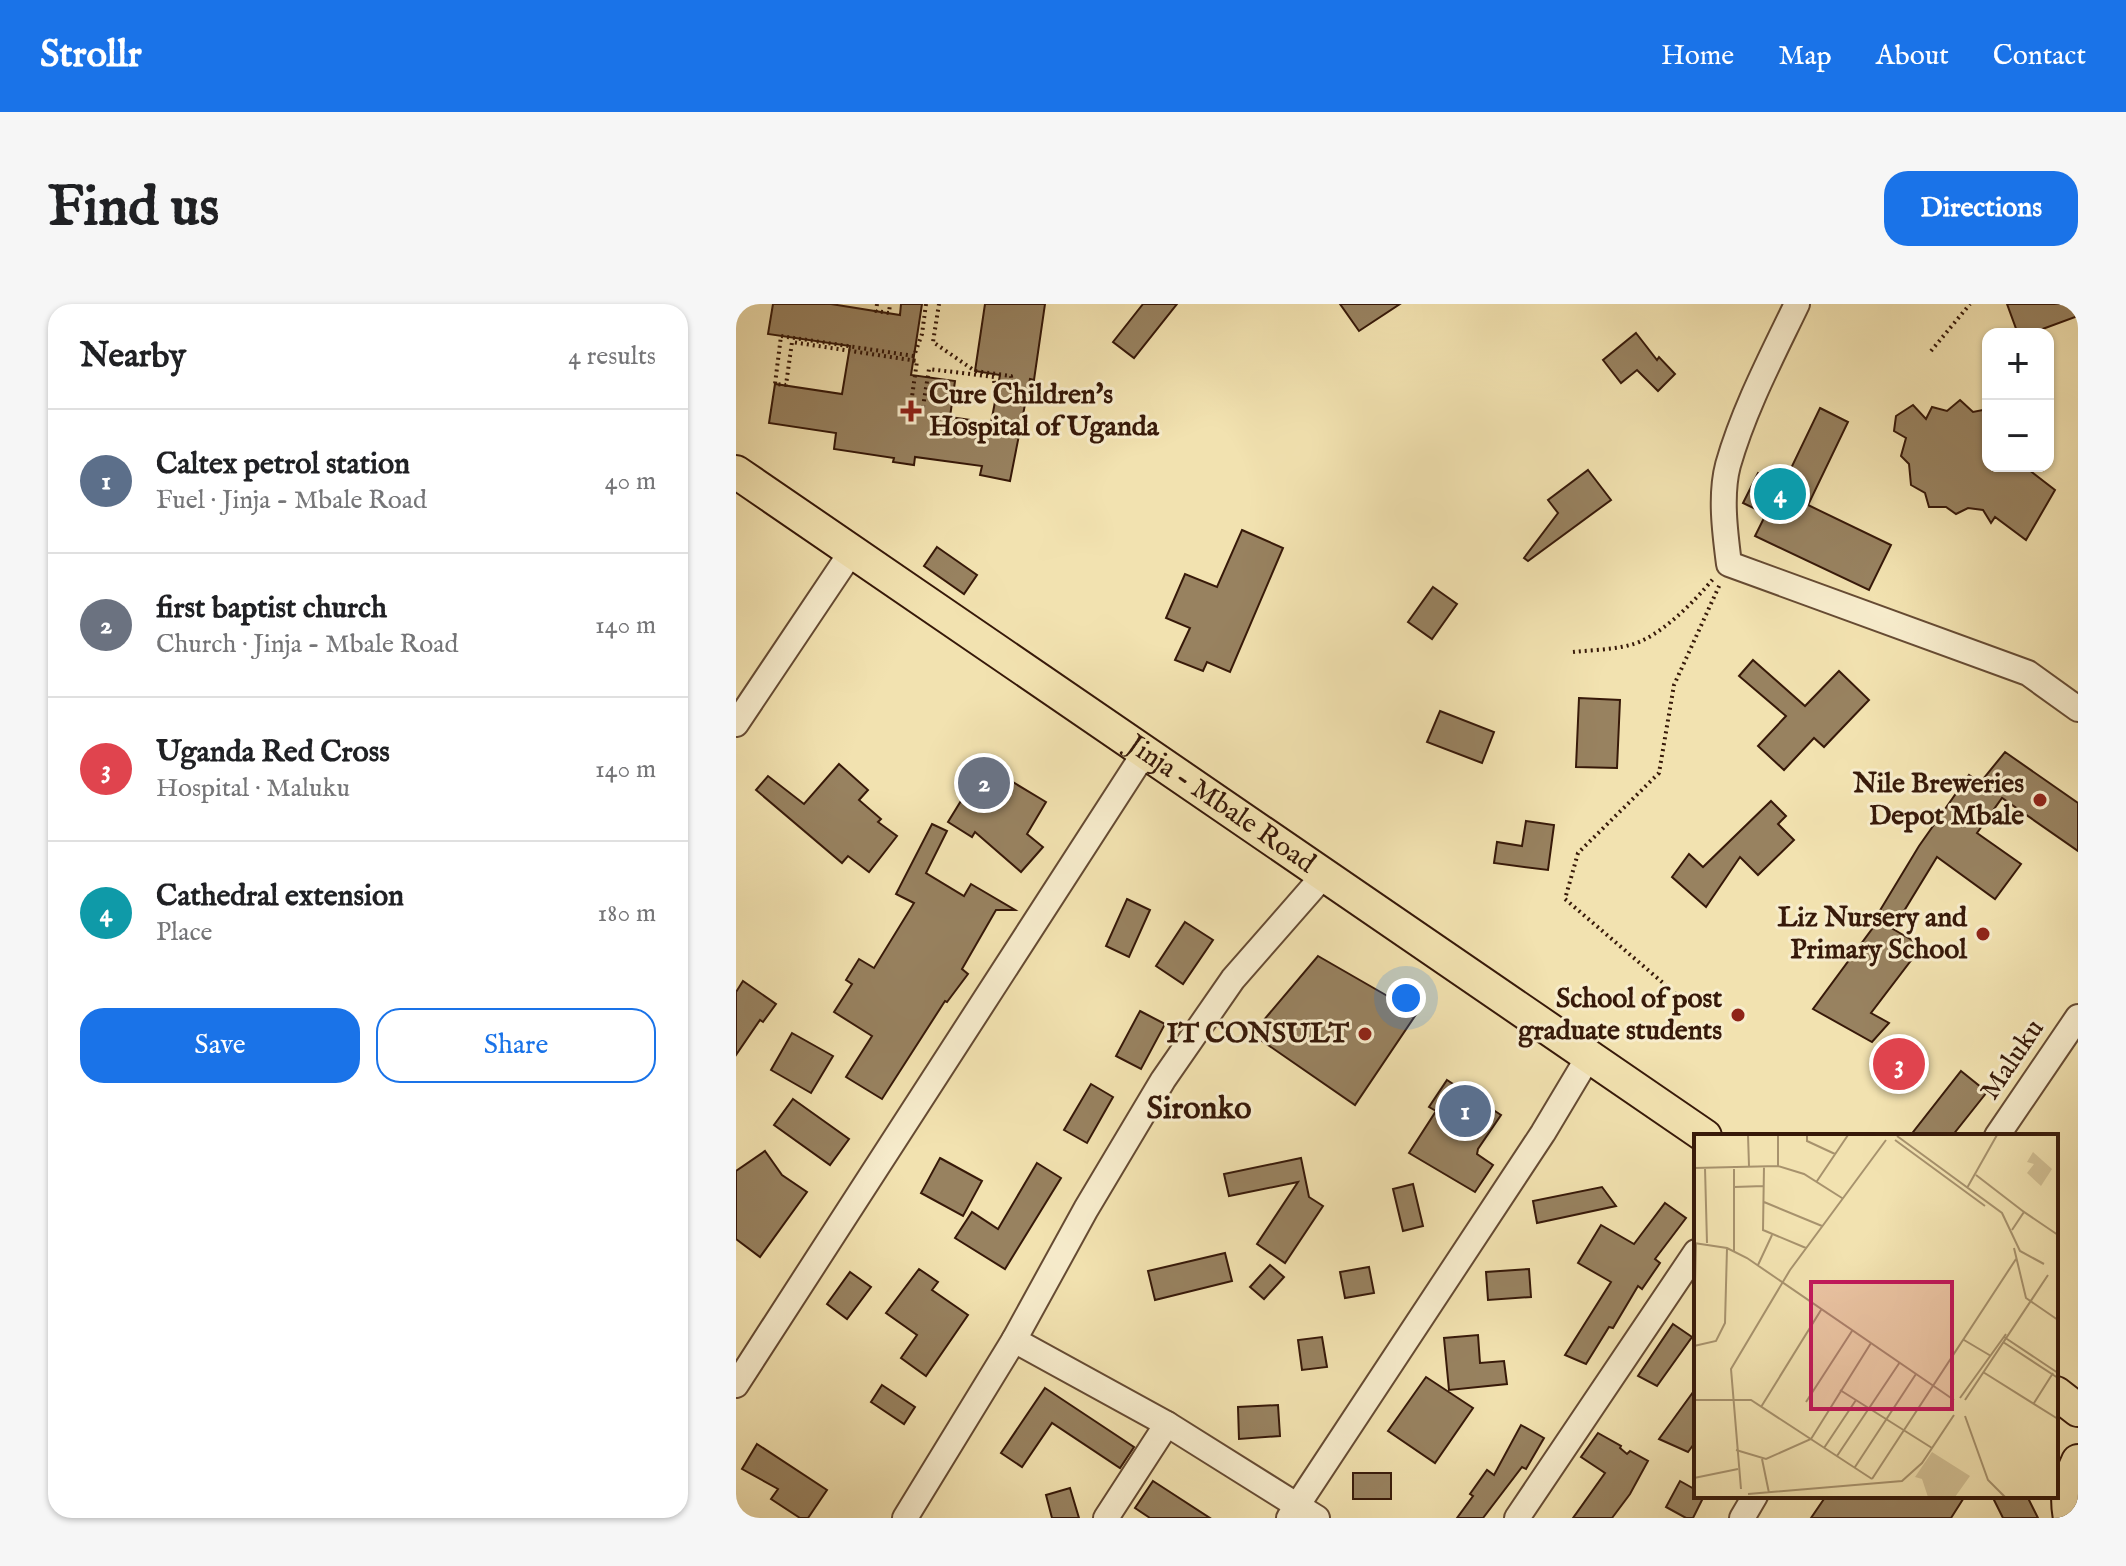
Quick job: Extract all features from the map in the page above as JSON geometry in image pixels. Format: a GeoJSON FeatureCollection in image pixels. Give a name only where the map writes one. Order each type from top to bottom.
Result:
{"type":"FeatureCollection","features":[{"type":"Feature","properties":{"kind":"main road","name":"Jinja - Mbale Road"},"geometry":{"type":"LineString","coordinates":[[736,472],[1702,1134]]}},
{"type":"Feature","properties":{"kind":"main road"},"geometry":{"type":"LineString","coordinates":[[2058,1395],[2078,1410]]}},
{"type":"Feature","properties":{"kind":"main road"},"geometry":{"type":"LineString","coordinates":[[2070,1518],[2067,1504],[2072,1473],[2078,1461]]}},
{"type":"Feature","properties":{"kind":"street"},"geometry":{"type":"LineString","coordinates":[[1797,304],[1761,379],[1728,467],[1724,513],[1729,564],[2028,673],[2078,709]]}},
{"type":"Feature","properties":{"kind":"street"},"geometry":{"type":"LineString","coordinates":[[736,724],[852,551]]}},
{"type":"Feature","properties":{"kind":"street"},"geometry":{"type":"LineString","coordinates":[[736,1385],[1145,752]]}},
{"type":"Feature","properties":{"kind":"street"},"geometry":{"type":"LineString","coordinates":[[905,1518],[1014,1340],[1086,1209],[1163,1080],[1233,979],[1324,875]]}},
{"type":"Feature","properties":{"kind":"street","name":"Maluku"},"geometry":{"type":"LineString","coordinates":[[1998,1134],[2078,1017]]}},
{"type":"Feature","properties":{"kind":"street"},"geometry":{"type":"LineString","coordinates":[[1014,1340],[1167,1424],[1301,1514],[1589,1056]]}},
{"type":"Feature","properties":{"kind":"street"},"geometry":{"type":"LineString","coordinates":[[1517,1518],[1694,1255]]}},
{"type":"Feature","properties":{"kind":"street"},"geometry":{"type":"LineString","coordinates":[[1106,1518],[1167,1424]]}},
{"type":"Feature","properties":{"kind":"street"},"geometry":{"type":"LineString","coordinates":[[1742,1518],[1754,1498]]}},
{"type":"Feature","properties":{"kind":"path"},"geometry":{"type":"LineString","coordinates":[[877,304],[876,311],[889,313],[890,304]]}},
{"type":"Feature","properties":{"kind":"path"},"geometry":{"type":"LineString","coordinates":[[926,304],[922,334],[914,356],[781,336],[775,384],[786,385],[792,342],[917,361],[910,411],[922,413],[929,369],[994,377],[995,400],[1015,404],[1011,376],[975,371],[933,342],[939,304]]}},
{"type":"Feature","properties":{"kind":"path"},"geometry":{"type":"LineString","coordinates":[[1931,351],[1970,304]]}},
{"type":"Feature","properties":{"kind":"path"},"geometry":{"type":"LineString","coordinates":[[1573,652],[1628,646],[1643,641],[1697,598],[1729,564]]}},
{"type":"Feature","properties":{"kind":"path"},"geometry":{"type":"LineString","coordinates":[[1676,994],[1565,899],[1578,853],[1659,773],[1674,685],[1729,564]]}},
{"type":"Feature","properties":{"kind":"building"},"geometry":{"type":"Polygon","coordinates":[[[773,304],[831,304],[900,315],[901,304],[922,304],[911,375],[955,381],[950,417],[991,423],[1000,375],[975,371],[985,304],[1045,304],[1034,380],[1030,379],[1010,481],[980,475],[982,466],[915,457],[914,465],[893,462],[894,458],[834,449],[836,433],[769,423],[775,384],[842,394],[850,346],[768,334],[773,304]]]}},
{"type":"Feature","properties":{"kind":"building"},"geometry":{"type":"Polygon","coordinates":[[[1143,304],[1177,304],[1134,358],[1113,342],[1143,304]]]}},
{"type":"Feature","properties":{"kind":"building"},"geometry":{"type":"Polygon","coordinates":[[[1340,304],[1400,304],[1359,331],[1340,304]]]}},
{"type":"Feature","properties":{"kind":"building"},"geometry":{"type":"Polygon","coordinates":[[[2007,304],[2078,304],[2078,316],[2045,328],[2016,328],[2007,304]]]}},
{"type":"Feature","properties":{"kind":"building"},"geometry":{"type":"Polygon","coordinates":[[[1636,333],[1657,360],[1659,357],[1675,374],[1658,391],[1637,370],[1621,383],[1603,360],[1636,333]]]}},
{"type":"Feature","properties":{"kind":"building"},"geometry":{"type":"Polygon","coordinates":[[[1960,400],[1973,412],[1982,410],[1982,472],[2032,472],[2055,490],[2026,540],[1995,517],[1991,523],[1983,510],[1968,508],[1956,514],[1946,507],[1929,507],[1925,493],[1911,485],[1909,464],[1901,456],[1906,438],[1894,431],[1896,416],[1913,405],[1926,419],[1932,407],[1947,411],[1960,400]]]}},
{"type":"Feature","properties":{"kind":"building"},"geometry":{"type":"Polygon","coordinates":[[[1820,408],[1848,422],[1808,505],[1891,545],[1869,590],[1755,536],[1766,514],[1743,503],[1758,473],[1783,485],[1820,408]]]}},
{"type":"Feature","properties":{"kind":"building"},"geometry":{"type":"Polygon","coordinates":[[[1588,470],[1611,500],[1528,561],[1524,558],[1558,513],[1548,500],[1588,470]]]}},
{"type":"Feature","properties":{"kind":"building"},"geometry":{"type":"Polygon","coordinates":[[[1242,530],[1283,548],[1230,672],[1207,662],[1203,671],[1175,660],[1190,628],[1166,618],[1185,574],[1217,587],[1242,530]]]}},
{"type":"Feature","properties":{"kind":"building"},"geometry":{"type":"Polygon","coordinates":[[[937,547],[977,575],[964,594],[924,566],[937,547]]]}},
{"type":"Feature","properties":{"kind":"building"},"geometry":{"type":"Polygon","coordinates":[[[1433,587],[1457,604],[1432,639],[1408,622],[1433,587]]]}},
{"type":"Feature","properties":{"kind":"building"},"geometry":{"type":"Polygon","coordinates":[[[1753,660],[1805,706],[1839,671],[1869,700],[1824,747],[1814,738],[1784,770],[1758,746],[1786,716],[1739,676],[1753,660]]]}},
{"type":"Feature","properties":{"kind":"building"},"geometry":{"type":"Polygon","coordinates":[[[1579,698],[1620,700],[1617,768],[1576,767],[1579,698]]]}},
{"type":"Feature","properties":{"kind":"building"},"geometry":{"type":"Polygon","coordinates":[[[1440,711],[1494,732],[1482,763],[1427,742],[1440,711]]]}},
{"type":"Feature","properties":{"kind":"building"},"geometry":{"type":"Polygon","coordinates":[[[2005,752],[2078,803],[2078,851],[2002,798],[1977,833],[2021,864],[1995,899],[1937,857],[1893,929],[1922,946],[1871,1013],[1889,1023],[1872,1042],[1813,1009],[1883,914],[1879,912],[1919,846],[1969,775],[1980,783],[2005,752]]]}},
{"type":"Feature","properties":{"kind":"building"},"geometry":{"type":"Polygon","coordinates":[[[839,764],[868,790],[859,800],[881,819],[878,822],[897,836],[869,872],[848,856],[842,863],[756,790],[768,776],[804,804],[839,764]]]}},
{"type":"Feature","properties":{"kind":"building"},"geometry":{"type":"Polygon","coordinates":[[[978,773],[1006,790],[1011,781],[1046,802],[1027,834],[1043,847],[1021,872],[975,832],[972,837],[948,822],[978,773]]]}},
{"type":"Feature","properties":{"kind":"building"},"geometry":{"type":"Polygon","coordinates":[[[1771,801],[1786,816],[1778,824],[1794,840],[1758,875],[1740,857],[1706,907],[1672,877],[1689,854],[1703,867],[1771,801]]]}},
{"type":"Feature","properties":{"kind":"building"},"geometry":{"type":"Polygon","coordinates":[[[1526,821],[1554,825],[1548,870],[1494,863],[1497,842],[1522,846],[1526,821]]]}},
{"type":"Feature","properties":{"kind":"building"},"geometry":{"type":"Polygon","coordinates":[[[932,824],[947,831],[926,873],[964,896],[971,884],[1015,910],[996,910],[962,969],[968,974],[945,1001],[882,1099],[846,1077],[872,1036],[834,1012],[852,984],[846,980],[859,959],[874,968],[914,903],[896,894],[932,824]]]}},
{"type":"Feature","properties":{"kind":"building"},"geometry":{"type":"Polygon","coordinates":[[[1127,899],[1150,910],[1129,957],[1106,946],[1127,899]]]}},
{"type":"Feature","properties":{"kind":"building"},"geometry":{"type":"Polygon","coordinates":[[[1185,922],[1213,940],[1183,984],[1156,966],[1185,922]]]}},
{"type":"Feature","properties":{"kind":"building"},"geometry":{"type":"Polygon","coordinates":[[[1318,956],[1417,1013],[1355,1105],[1252,1034],[1318,956]]]}},
{"type":"Feature","properties":{"kind":"building"},"geometry":{"type":"Polygon","coordinates":[[[743,981],[776,1004],[763,1022],[760,1020],[736,1055],[736,992],[743,981]]]}},
{"type":"Feature","properties":{"kind":"building"},"geometry":{"type":"Polygon","coordinates":[[[1140,1011],[1165,1024],[1141,1069],[1116,1056],[1140,1011]]]}},
{"type":"Feature","properties":{"kind":"building"},"geometry":{"type":"Polygon","coordinates":[[[792,1033],[833,1056],[811,1093],[771,1070],[792,1033]]]}},
{"type":"Feature","properties":{"kind":"building"},"geometry":{"type":"Polygon","coordinates":[[[1961,1071],[1987,1092],[1954,1134],[1912,1134],[1961,1071]]]}},
{"type":"Feature","properties":{"kind":"building"},"geometry":{"type":"Polygon","coordinates":[[[1447,1080],[1501,1115],[1478,1149],[1477,1154],[1493,1165],[1475,1192],[1409,1153],[1436,1111],[1429,1107],[1447,1080]]]}},
{"type":"Feature","properties":{"kind":"building"},"geometry":{"type":"Polygon","coordinates":[[[1091,1084],[1113,1097],[1087,1143],[1064,1130],[1091,1084]]]}},
{"type":"Feature","properties":{"kind":"building"},"geometry":{"type":"Polygon","coordinates":[[[793,1099],[849,1139],[830,1165],[774,1125],[793,1099]]]}},
{"type":"Feature","properties":{"kind":"building"},"geometry":{"type":"Polygon","coordinates":[[[765,1151],[782,1175],[807,1192],[760,1257],[736,1239],[736,1171],[765,1151]]]}},
{"type":"Feature","properties":{"kind":"building"},"geometry":{"type":"Polygon","coordinates":[[[940,1158],[982,1181],[963,1216],[921,1193],[940,1158]]]}},
{"type":"Feature","properties":{"kind":"building"},"geometry":{"type":"Polygon","coordinates":[[[1301,1158],[1309,1197],[1323,1206],[1285,1263],[1257,1244],[1298,1182],[1229,1196],[1224,1174],[1301,1158]]]}},
{"type":"Feature","properties":{"kind":"building"},"geometry":{"type":"Polygon","coordinates":[[[1037,1163],[1061,1178],[1005,1269],[955,1238],[972,1212],[998,1229],[1037,1163]]]}},
{"type":"Feature","properties":{"kind":"building"},"geometry":{"type":"Polygon","coordinates":[[[1413,1184],[1423,1226],[1403,1231],[1393,1189],[1413,1184]]]}},
{"type":"Feature","properties":{"kind":"building"},"geometry":{"type":"Polygon","coordinates":[[[1602,1187],[1616,1206],[1537,1223],[1533,1201],[1602,1187]]]}},
{"type":"Feature","properties":{"kind":"building"},"geometry":{"type":"Polygon","coordinates":[[[1665,1203],[1686,1218],[1655,1259],[1660,1263],[1642,1289],[1638,1286],[1613,1328],[1609,1327],[1586,1364],[1565,1355],[1611,1282],[1578,1263],[1601,1225],[1634,1244],[1665,1203]]]}},
{"type":"Feature","properties":{"kind":"building"},"geometry":{"type":"Polygon","coordinates":[[[1225,1253],[1232,1281],[1155,1300],[1148,1271],[1225,1253]]]}},
{"type":"Feature","properties":{"kind":"building"},"geometry":{"type":"Polygon","coordinates":[[[1270,1265],[1284,1277],[1264,1299],[1250,1287],[1270,1265]]]}},
{"type":"Feature","properties":{"kind":"building"},"geometry":{"type":"Polygon","coordinates":[[[1369,1267],[1374,1293],[1345,1298],[1340,1272],[1369,1267]]]}},
{"type":"Feature","properties":{"kind":"building"},"geometry":{"type":"Polygon","coordinates":[[[919,1269],[938,1282],[932,1290],[968,1315],[926,1376],[901,1358],[917,1335],[886,1313],[919,1269]]]}},
{"type":"Feature","properties":{"kind":"building"},"geometry":{"type":"Polygon","coordinates":[[[1529,1269],[1531,1297],[1488,1300],[1486,1272],[1529,1269]]]}},
{"type":"Feature","properties":{"kind":"building"},"geometry":{"type":"Polygon","coordinates":[[[850,1272],[871,1287],[847,1319],[827,1304],[850,1272]]]}},
{"type":"Feature","properties":{"kind":"building"},"geometry":{"type":"Polygon","coordinates":[[[1673,1324],[1692,1337],[1657,1386],[1638,1376],[1673,1324]]]}},
{"type":"Feature","properties":{"kind":"building"},"geometry":{"type":"Polygon","coordinates":[[[1478,1335],[1480,1363],[1504,1361],[1507,1384],[1449,1390],[1444,1338],[1478,1335]]]}},
{"type":"Feature","properties":{"kind":"building"},"geometry":{"type":"Polygon","coordinates":[[[1322,1337],[1327,1367],[1302,1370],[1298,1340],[1322,1337]]]}},
{"type":"Feature","properties":{"kind":"building"},"geometry":{"type":"Polygon","coordinates":[[[1426,1377],[1473,1408],[1435,1463],[1388,1431],[1426,1377]]]}},
{"type":"Feature","properties":{"kind":"building"},"geometry":{"type":"Polygon","coordinates":[[[882,1385],[915,1407],[904,1424],[871,1402],[882,1385]]]}},
{"type":"Feature","properties":{"kind":"building"},"geometry":{"type":"Polygon","coordinates":[[[1045,1388],[1134,1447],[1120,1468],[1052,1423],[1022,1467],[1001,1453],[1045,1388]]]}},
{"type":"Feature","properties":{"kind":"building"},"geometry":{"type":"Polygon","coordinates":[[[1694,1391],[1694,1444],[1688,1452],[1659,1439],[1694,1391]]]}},
{"type":"Feature","properties":{"kind":"building"},"geometry":{"type":"Polygon","coordinates":[[[1278,1405],[1280,1436],[1239,1439],[1238,1407],[1278,1405]]]}},
{"type":"Feature","properties":{"kind":"building"},"geometry":{"type":"Polygon","coordinates":[[[1521,1425],[1544,1438],[1526,1469],[1522,1467],[1483,1518],[1457,1518],[1487,1470],[1494,1475],[1521,1425]]]}},
{"type":"Feature","properties":{"kind":"building"},"geometry":{"type":"Polygon","coordinates":[[[1598,1433],[1621,1446],[1627,1454],[1630,1451],[1648,1461],[1630,1494],[1612,1518],[1573,1518],[1605,1473],[1581,1457],[1598,1433]]]}},
{"type":"Feature","properties":{"kind":"building"},"geometry":{"type":"Polygon","coordinates":[[[757,1444],[827,1490],[808,1518],[800,1518],[771,1499],[778,1489],[742,1469],[757,1444]]]}},
{"type":"Feature","properties":{"kind":"building"},"geometry":{"type":"Polygon","coordinates":[[[1353,1473],[1391,1473],[1391,1499],[1353,1499],[1353,1473]]]}},
{"type":"Feature","properties":{"kind":"building"},"geometry":{"type":"Polygon","coordinates":[[[1153,1481],[1210,1518],[1150,1518],[1135,1508],[1153,1481]]]}},
{"type":"Feature","properties":{"kind":"building"},"geometry":{"type":"Polygon","coordinates":[[[1680,1481],[1694,1489],[1694,1498],[1703,1498],[1693,1518],[1686,1518],[1666,1507],[1680,1481]]]}},
{"type":"Feature","properties":{"kind":"building"},"geometry":{"type":"Polygon","coordinates":[[[1070,1488],[1079,1518],[1052,1518],[1046,1495],[1070,1488]]]}},
{"type":"Feature","properties":{"kind":"building"},"geometry":{"type":"Polygon","coordinates":[[[1825,1498],[1964,1498],[1951,1518],[1811,1518],[1825,1498]]]}},
{"type":"Feature","properties":{"kind":"building"},"geometry":{"type":"Polygon","coordinates":[[[1993,1498],[2028,1498],[2038,1518],[2003,1518],[1993,1498]]]}},
{"type":"Feature","properties":{"kind":"place","name":"Cure Children's Hospital of Uganda"},"geometry":{"type":"Point","coordinates":[911,411]}},
{"type":"Feature","properties":{"kind":"place","name":"Cathedral extension"},"geometry":{"type":"Point","coordinates":[1780,494]}},
{"type":"Feature","properties":{"kind":"place","name":"first baptist church"},"geometry":{"type":"Point","coordinates":[984,783]}},
{"type":"Feature","properties":{"kind":"place","name":"Nile Breweries Depot Mbale"},"geometry":{"type":"Point","coordinates":[2040,800]}},
{"type":"Feature","properties":{"kind":"place","name":"Liz Nursery and Primary School"},"geometry":{"type":"Point","coordinates":[1983,934]}},
{"type":"Feature","properties":{"kind":"place","name":"School of post graduate students"},"geometry":{"type":"Point","coordinates":[1738,1015]}},
{"type":"Feature","properties":{"kind":"place","name":"IT CONSULT"},"geometry":{"type":"Point","coordinates":[1365,1034]}},
{"type":"Feature","properties":{"kind":"place","name":"Uganda Red Cross"},"geometry":{"type":"Point","coordinates":[1899,1064]}},
{"type":"Feature","properties":{"kind":"place","name":"Caltex petrol station"},"geometry":{"type":"Point","coordinates":[1465,1111]}},
{"type":"Feature","properties":{"kind":"district","name":"Sironko"},"geometry":{"type":"Point","coordinates":[1199,1109]}}]}
